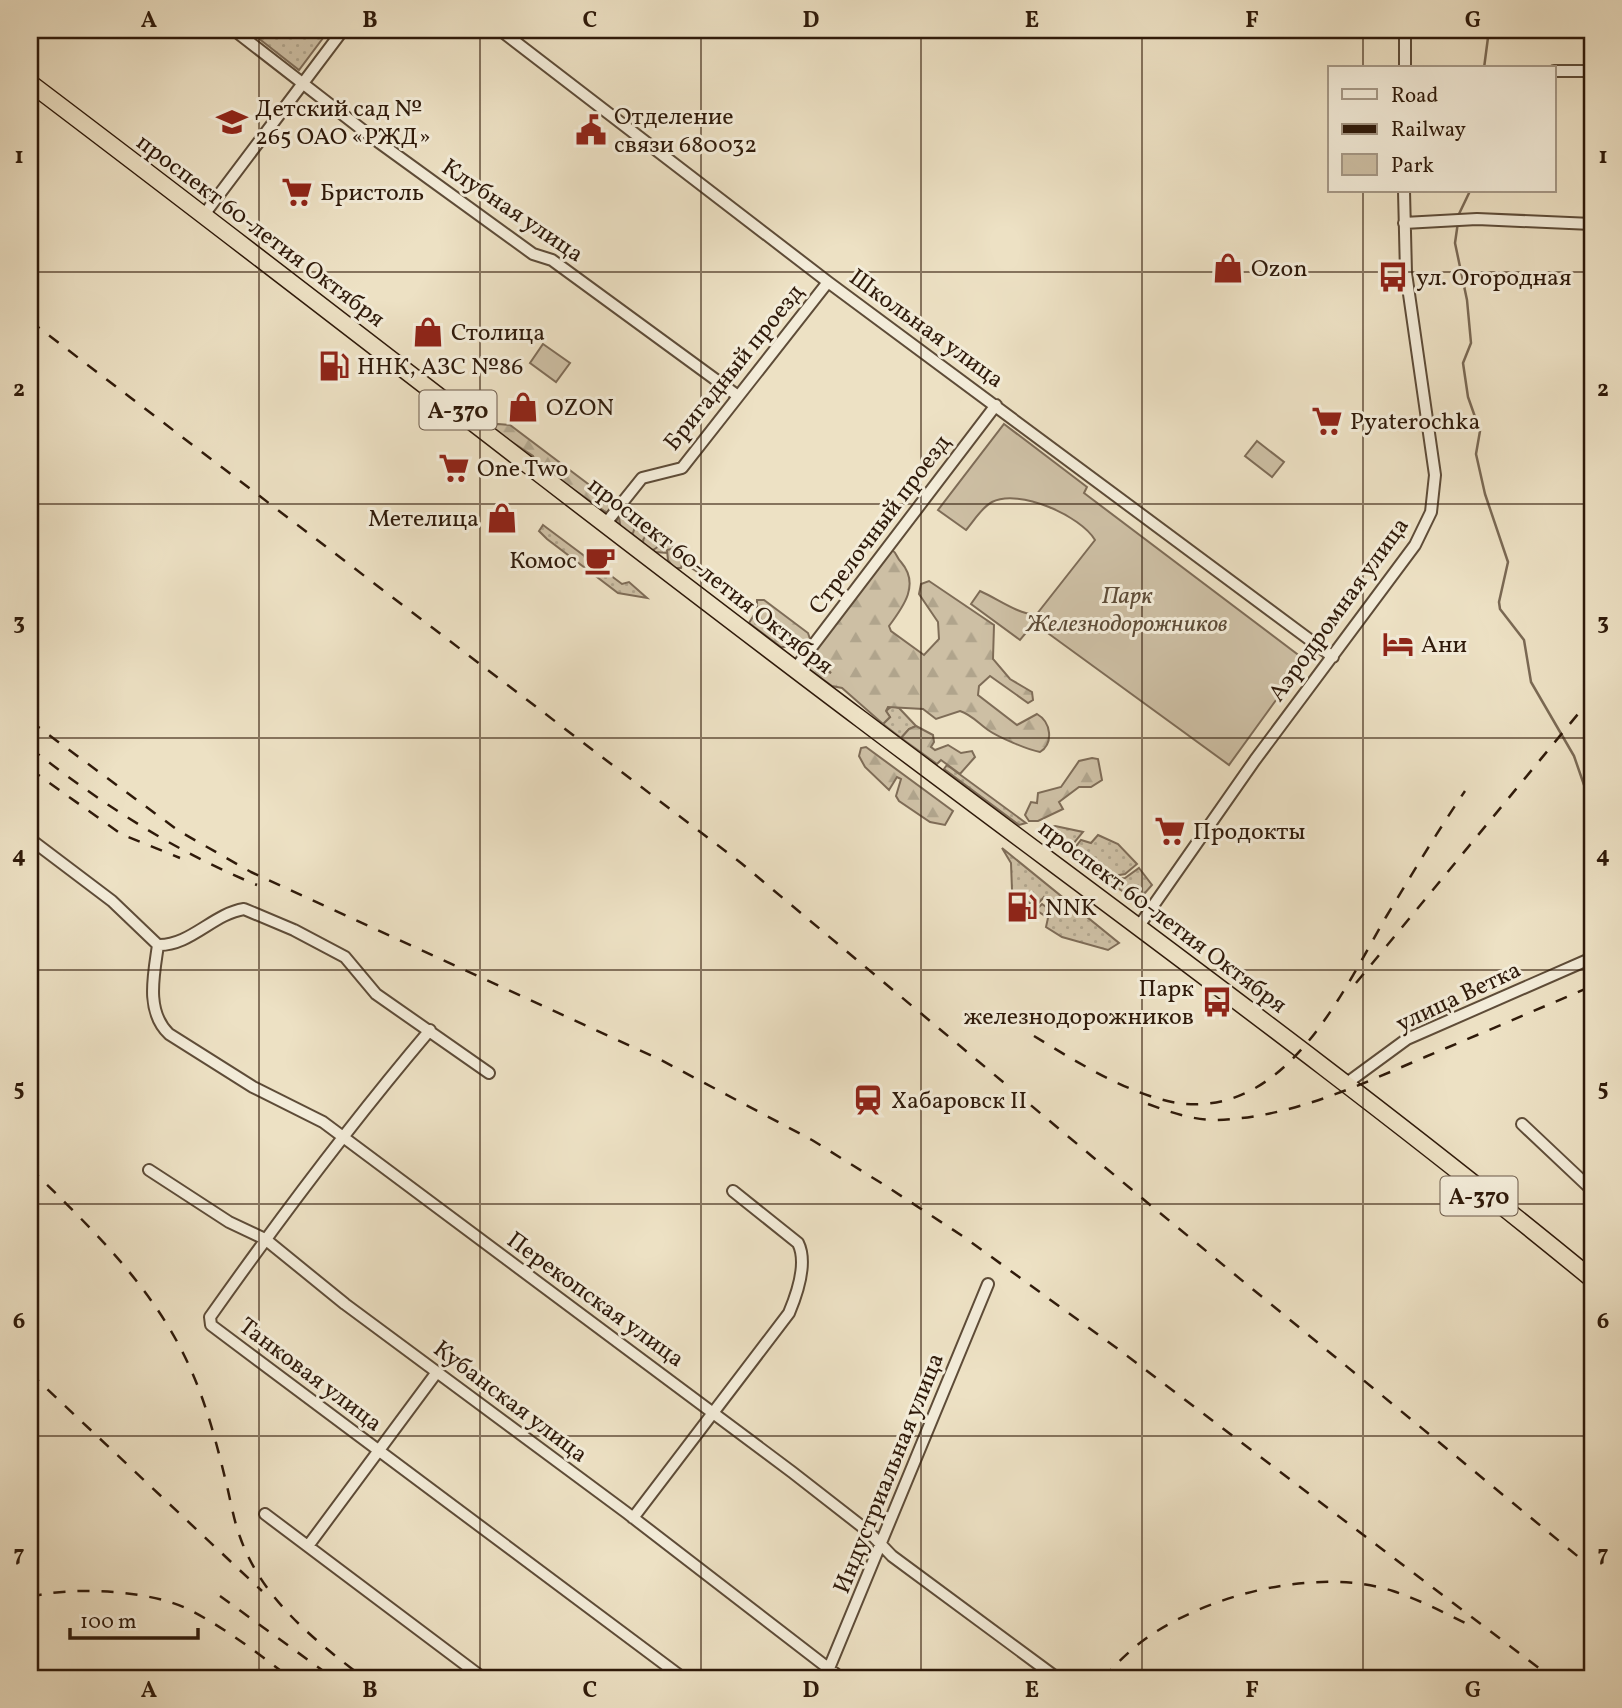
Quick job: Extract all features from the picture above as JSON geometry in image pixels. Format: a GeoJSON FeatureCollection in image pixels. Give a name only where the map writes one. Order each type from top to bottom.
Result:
{"type":"FeatureCollection","features":[{"type":"Feature","properties":{"kind":"highway","name":"проспект 60-летия Октября"},"geometry":{"type":"LineString","coordinates":[[30,83],[795,669],[1348,1083],[1387,1121],[1592,1291]]}},
{"type":"Feature","properties":{"kind":"highway","name":"проспект 60-летия Октября"},"geometry":{"type":"LineString","coordinates":[[1367,1100],[1456,1167],[1592,1279]]}},
{"type":"Feature","properties":{"kind":"street","name":"Клубная улица"},"geometry":{"type":"LineString","coordinates":[[234,30],[373,138],[523,247],[533,254],[552,260],[738,396]]}},
{"type":"Feature","properties":{"kind":"street"},"geometry":{"type":"LineString","coordinates":[[203,216],[343,30]]}},
{"type":"Feature","properties":{"kind":"street","name":"Школьная улица"},"geometry":{"type":"LineString","coordinates":[[500,30],[828,282],[1333,657]]}},
{"type":"Feature","properties":{"kind":"street"},"geometry":{"type":"LineString","coordinates":[[1405,30],[1405,66]]}},
{"type":"Feature","properties":{"kind":"street"},"geometry":{"type":"LineString","coordinates":[[1556,71],[1592,71]]}},
{"type":"Feature","properties":{"kind":"street","name":"Аэродромная улица"},"geometry":{"type":"LineString","coordinates":[[1139,926],[1255,760],[1415,545],[1431,512],[1434,466],[1406,273],[1404,192]]}},
{"type":"Feature","properties":{"kind":"street"},"geometry":{"type":"LineString","coordinates":[[1404,223],[1461,219],[1592,224]]}},
{"type":"Feature","properties":{"kind":"street","name":"Бригадный проезд"},"geometry":{"type":"LineString","coordinates":[[606,523],[642,478],[682,468],[828,282]]}},
{"type":"Feature","properties":{"kind":"street","name":"Стрелочный проезд"},"geometry":{"type":"LineString","coordinates":[[795,669],[996,405]]}},
{"type":"Feature","properties":{"kind":"street"},"geometry":{"type":"LineString","coordinates":[[30,839],[112,901],[158,945],[180,942],[215,920],[237,911],[250,910],[345,957],[376,994],[489,1073]]}},
{"type":"Feature","properties":{"kind":"street","name":"Перекопская улица"},"geometry":{"type":"LineString","coordinates":[[158,945],[153,1004],[162,1027],[253,1087],[323,1122],[714,1413],[869,1532],[881,1545],[1057,1678]]}},
{"type":"Feature","properties":{"kind":"street","name":"улица Ветка"},"geometry":{"type":"LineString","coordinates":[[1348,1083],[1407,1039],[1592,958]]}},
{"type":"Feature","properties":{"kind":"street","name":"Танковая улица"},"geometry":{"type":"LineString","coordinates":[[430,1030],[342,1136],[265,1239],[210,1317],[211,1325],[683,1678]]}},
{"type":"Feature","properties":{"kind":"street"},"geometry":{"type":"LineString","coordinates":[[1522,1124],[1592,1190]]}},
{"type":"Feature","properties":{"kind":"street","name":"Кубанская улица"},"geometry":{"type":"LineString","coordinates":[[149,1170],[229,1222],[265,1239],[345,1304],[633,1518],[827,1674],[841,1678]]}},
{"type":"Feature","properties":{"kind":"street"},"geometry":{"type":"LineString","coordinates":[[633,1518],[789,1313],[801,1270],[802,1249],[794,1237],[733,1191]]}},
{"type":"Feature","properties":{"kind":"street","name":"Индустриальная улица"},"geometry":{"type":"LineString","coordinates":[[827,1674],[988,1283]]}},
{"type":"Feature","properties":{"kind":"street"},"geometry":{"type":"LineString","coordinates":[[308,1546],[437,1372]]}},
{"type":"Feature","properties":{"kind":"street"},"geometry":{"type":"LineString","coordinates":[[265,1514],[483,1678]]}},
{"type":"Feature","properties":{"kind":"green space"},"geometry":{"type":"Polygon","coordinates":[[[248,30],[329,30],[299,70],[248,30]]]}},
{"type":"Feature","properties":{"kind":"green space"},"geometry":{"type":"Polygon","coordinates":[[[543,344],[570,363],[556,382],[530,363],[543,344]]]}},
{"type":"Feature","properties":{"kind":"green space","name":"Парк Железнодорожников"},"geometry":{"type":"Polygon","coordinates":[[[1004,424],[1087,487],[1084,493],[1305,660],[1229,765],[1034,623],[1020,640],[971,604],[980,591],[1015,609],[1036,615],[1095,540],[1077,522],[1063,514],[1018,499],[1004,499],[988,504],[966,530],[938,510],[1004,424]]]}},
{"type":"Feature","properties":{"kind":"green space"},"geometry":{"type":"Polygon","coordinates":[[[510,425],[616,505],[612,512],[607,513],[536,463],[533,456],[494,430],[493,426],[510,425]]]}},
{"type":"Feature","properties":{"kind":"green space"},"geometry":{"type":"Polygon","coordinates":[[[1257,441],[1284,462],[1272,477],[1245,456],[1257,441]]]}},
{"type":"Feature","properties":{"kind":"green space"},"geometry":{"type":"Polygon","coordinates":[[[623,509],[705,571],[702,575],[668,553],[655,552],[616,522],[623,509]]]}},
{"type":"Feature","properties":{"kind":"green space"},"geometry":{"type":"Polygon","coordinates":[[[627,512],[637,520],[633,533],[626,535],[621,530],[619,518],[627,512]]]}},
{"type":"Feature","properties":{"kind":"green space"},"geometry":{"type":"Polygon","coordinates":[[[543,525],[622,584],[629,582],[647,598],[618,593],[547,539],[539,531],[543,525]]]}},
{"type":"Feature","properties":{"kind":"green space"},"geometry":{"type":"Polygon","coordinates":[[[648,534],[654,534],[659,542],[657,548],[648,550],[643,545],[643,539],[648,534]]]}},
{"type":"Feature","properties":{"kind":"green space"},"geometry":{"type":"Polygon","coordinates":[[[671,549],[683,560],[681,568],[674,568],[668,560],[667,550],[671,549]]]}},
{"type":"Feature","properties":{"kind":"green space"},"geometry":{"type":"Polygon","coordinates":[[[892,550],[907,570],[910,587],[900,611],[889,626],[891,631],[924,655],[939,639],[938,622],[919,594],[921,584],[929,581],[994,625],[993,659],[1010,679],[1032,692],[1033,700],[1028,703],[990,676],[979,686],[978,695],[1017,725],[1037,714],[1042,718],[1048,727],[1049,738],[1040,752],[999,736],[960,711],[936,719],[923,709],[888,707],[886,711],[890,717],[883,724],[842,688],[832,686],[810,670],[809,662],[831,673],[811,653],[892,550]]]}},
{"type":"Feature","properties":{"kind":"green space"},"geometry":{"type":"Polygon","coordinates":[[[757,600],[764,600],[808,633],[810,639],[804,647],[781,647],[749,623],[757,610],[757,600]]]}},
{"type":"Feature","properties":{"kind":"green space"},"geometry":{"type":"Polygon","coordinates":[[[892,706],[899,708],[916,726],[901,738],[883,724],[890,717],[886,711],[892,706]]]}},
{"type":"Feature","properties":{"kind":"green space"},"geometry":{"type":"Polygon","coordinates":[[[916,726],[933,735],[934,742],[931,747],[935,750],[948,745],[961,753],[972,751],[975,757],[960,774],[941,760],[937,764],[901,738],[916,726]]]}},
{"type":"Feature","properties":{"kind":"green space"},"geometry":{"type":"Polygon","coordinates":[[[866,747],[953,811],[945,825],[930,822],[899,801],[896,796],[901,779],[897,777],[889,790],[865,767],[859,756],[861,748],[866,747]]]}},
{"type":"Feature","properties":{"kind":"green space"},"geometry":{"type":"Polygon","coordinates":[[[1098,759],[1102,780],[1091,787],[1079,787],[1059,802],[1063,809],[1038,821],[1029,821],[1025,815],[1031,802],[1037,803],[1038,793],[1061,787],[1079,761],[1098,759]]]}},
{"type":"Feature","properties":{"kind":"green space"},"geometry":{"type":"Polygon","coordinates":[[[947,765],[1026,823],[1019,825],[944,769],[947,765]]]}},
{"type":"Feature","properties":{"kind":"green space"},"geometry":{"type":"Polygon","coordinates":[[[1055,826],[1083,832],[1069,849],[1059,842],[1056,845],[1041,831],[1055,826]]]}},
{"type":"Feature","properties":{"kind":"green space"},"geometry":{"type":"Polygon","coordinates":[[[1098,835],[1118,844],[1137,864],[1125,874],[1102,878],[1070,854],[1081,840],[1091,843],[1098,835]]]}},
{"type":"Feature","properties":{"kind":"green space"},"geometry":{"type":"Polygon","coordinates":[[[1002,848],[1119,943],[1108,950],[1062,937],[1046,927],[1048,918],[1036,910],[1042,904],[1049,909],[1053,906],[1044,897],[1035,907],[1012,890],[1011,863],[1002,848]]]}},
{"type":"Feature","properties":{"kind":"green space"},"geometry":{"type":"Polygon","coordinates":[[[1139,868],[1152,885],[1138,901],[1105,880],[1125,878],[1139,868]]]}},
{"type":"Feature","properties":{"kind":"waterway"},"geometry":{"type":"LineString","coordinates":[[1484,66],[1489,30]]}},
{"type":"Feature","properties":{"kind":"waterway"},"geometry":{"type":"LineString","coordinates":[[1458,216],[1470,192]]}},
{"type":"Feature","properties":{"kind":"waterway"},"geometry":{"type":"LineString","coordinates":[[1458,222],[1455,243],[1467,300],[1471,343],[1463,363],[1468,397],[1480,431],[1476,454],[1485,494],[1508,562],[1499,602],[1500,609],[1524,640],[1531,682],[1574,756],[1592,808]]}},
{"type":"Feature","properties":{"kind":"railway"},"geometry":{"type":"LineString","coordinates":[[30,321],[741,863],[1149,1204],[1592,1568]]}},
{"type":"Feature","properties":{"kind":"railway"},"geometry":{"type":"LineString","coordinates":[[1356,983],[1592,697]]}},
{"type":"Feature","properties":{"kind":"railway"},"geometry":{"type":"LineString","coordinates":[[30,721],[179,831],[251,872],[661,1060],[812,1140],[886,1186],[964,1237],[1118,1349],[1552,1678]]}},
{"type":"Feature","properties":{"kind":"railway"},"geometry":{"type":"LineString","coordinates":[[30,748],[84,788],[166,841],[257,885]]}},
{"type":"Feature","properties":{"kind":"railway"},"geometry":{"type":"LineString","coordinates":[[30,769],[121,834],[180,858]]}},
{"type":"Feature","properties":{"kind":"railway"},"geometry":{"type":"LineString","coordinates":[[1034,1036],[1104,1076],[1160,1099],[1178,1103],[1216,1102],[1250,1091],[1280,1071],[1306,1044],[1329,1013],[1465,791]]}},
{"type":"Feature","properties":{"kind":"railway"},"geometry":{"type":"LineString","coordinates":[[1148,1104],[1173,1113],[1207,1120],[1243,1118],[1297,1107],[1374,1079],[1592,986]]}},
{"type":"Feature","properties":{"kind":"railway"},"geometry":{"type":"LineString","coordinates":[[30,1168],[135,1279],[169,1328],[184,1355],[204,1403],[238,1531],[262,1580],[276,1599],[309,1633],[364,1678]]}},
{"type":"Feature","properties":{"kind":"railway"},"geometry":{"type":"LineString","coordinates":[[30,1373],[262,1591]]}},
{"type":"Feature","properties":{"kind":"railway"},"geometry":{"type":"LineString","coordinates":[[1103,1678],[1138,1644],[1176,1620],[1236,1596],[1301,1583],[1364,1584],[1393,1591],[1471,1626]]}},
{"type":"Feature","properties":{"kind":"railway"},"geometry":{"type":"LineString","coordinates":[[30,1597],[88,1591],[132,1594],[172,1603],[202,1616],[290,1678]]}},
{"type":"Feature","properties":{"kind":"railway"},"geometry":{"type":"LineString","coordinates":[[220,1596],[333,1678]]}},
{"type":"Feature","properties":{"kind":"place","name":"Детский сад № 265 ОАО «РЖД»"},"geometry":{"type":"Point","coordinates":[232,122]}},
{"type":"Feature","properties":{"kind":"place","name":"Отделение связи 680032"},"geometry":{"type":"Point","coordinates":[591,130]}},
{"type":"Feature","properties":{"kind":"place","name":"Бристоль"},"geometry":{"type":"Point","coordinates":[297,192]}},
{"type":"Feature","properties":{"kind":"place","name":"Ozon"},"geometry":{"type":"Point","coordinates":[1228,268]}},
{"type":"Feature","properties":{"kind":"place","name":"ул. Огородная"},"geometry":{"type":"Point","coordinates":[1393,277]}},
{"type":"Feature","properties":{"kind":"place","name":"Столица"},"geometry":{"type":"Point","coordinates":[428,332]}},
{"type":"Feature","properties":{"kind":"place","name":"ННК, АЗС №86"},"geometry":{"type":"Point","coordinates":[334,366]}},
{"type":"Feature","properties":{"kind":"place","name":"OZON"},"geometry":{"type":"Point","coordinates":[523,407]}},
{"type":"Feature","properties":{"kind":"place","name":"Pyaterochka"},"geometry":{"type":"Point","coordinates":[1327,421]}},
{"type":"Feature","properties":{"kind":"place","name":"One Two"},"geometry":{"type":"Point","coordinates":[454,468]}},
{"type":"Feature","properties":{"kind":"place","name":"Метелица"},"geometry":{"type":"Point","coordinates":[502,518]}},
{"type":"Feature","properties":{"kind":"place","name":"Комос"},"geometry":{"type":"Point","coordinates":[600,560]}},
{"type":"Feature","properties":{"kind":"place","name":"Ани"},"geometry":{"type":"Point","coordinates":[1398,644]}},
{"type":"Feature","properties":{"kind":"place","name":"Продокты"},"geometry":{"type":"Point","coordinates":[1170,831]}},
{"type":"Feature","properties":{"kind":"place","name":"NNK"},"geometry":{"type":"Point","coordinates":[1022,907]}},
{"type":"Feature","properties":{"kind":"place","name":"Парк железнодорожников"},"geometry":{"type":"Point","coordinates":[1217,1002]}},
{"type":"Feature","properties":{"kind":"place","name":"Хабаровск II"},"geometry":{"type":"Point","coordinates":[868,1100]}}]}
